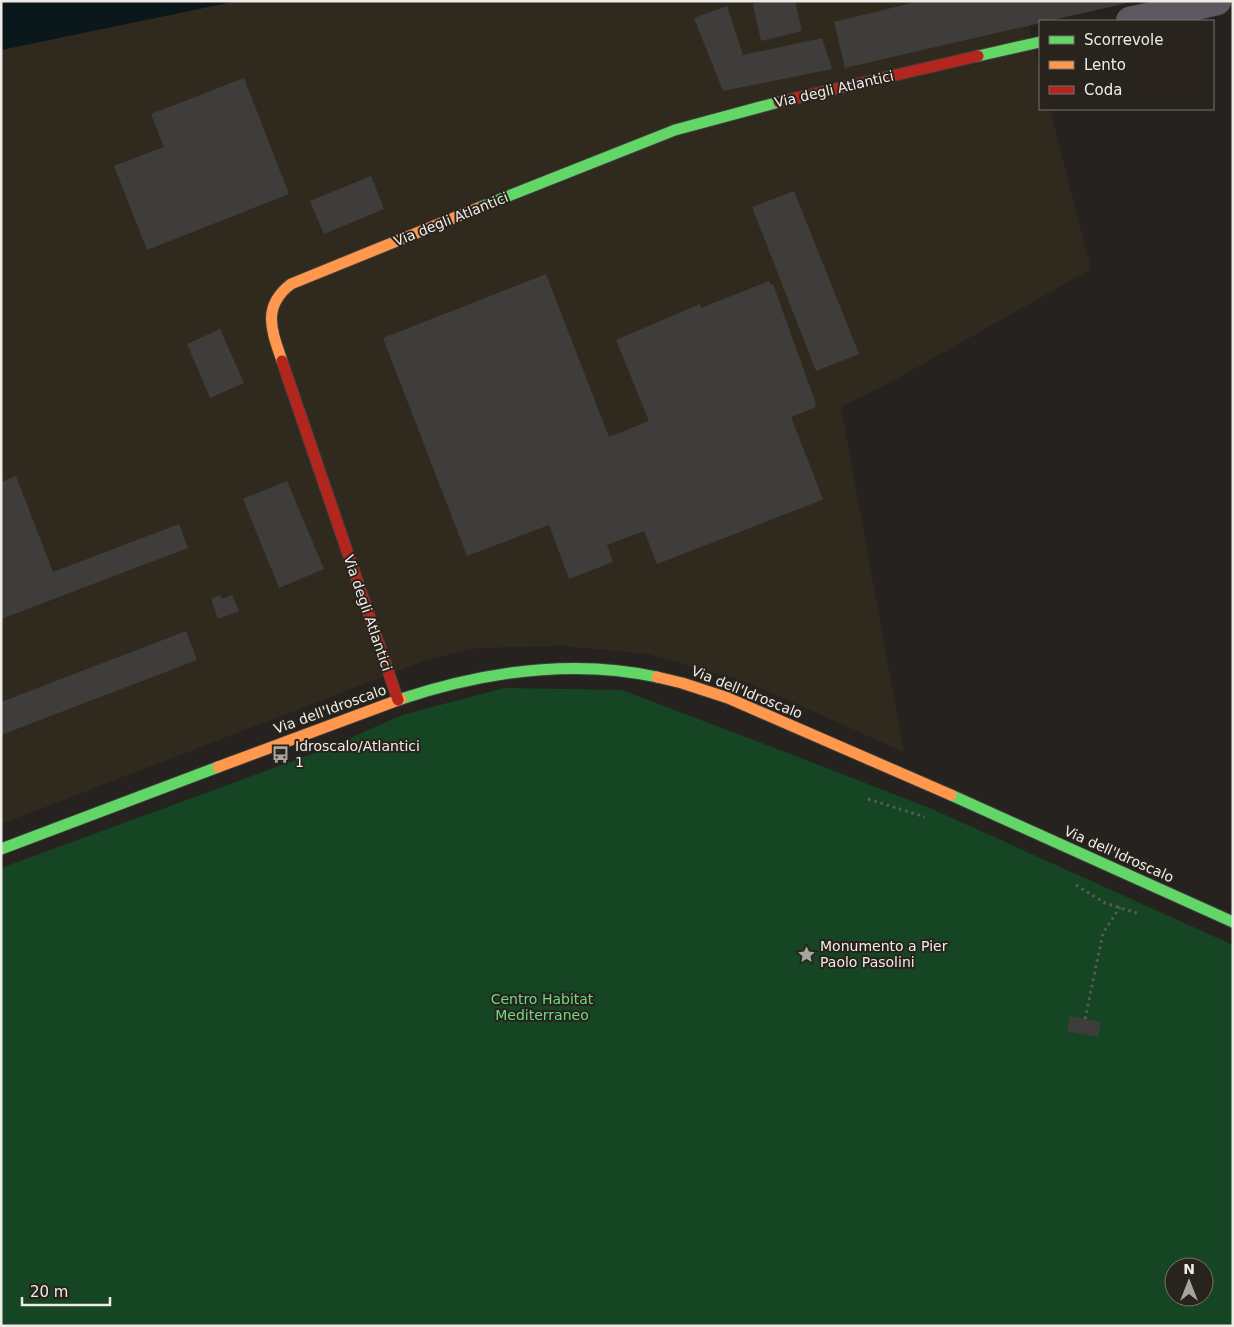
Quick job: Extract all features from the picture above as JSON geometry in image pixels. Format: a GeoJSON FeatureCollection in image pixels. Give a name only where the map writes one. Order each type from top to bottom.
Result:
{"type":"FeatureCollection","features":[{"type":"Feature","properties":{"kind":"street"},"geometry":{"type":"LineString","coordinates":[[1134,20],[1217,1]]}},
{"type":"Feature","properties":{"kind":"street","name":"Via degli Atlantici"},"geometry":{"type":"LineString","coordinates":[[398,700],[272,330],[270,320],[273,304],[283,290],[298,280],[675,130],[752,108],[1039,42]]}},
{"type":"Feature","properties":{"kind":"street","name":"Via dell'Idroscalo"},"geometry":{"type":"LineString","coordinates":[[1,849],[398,700],[484,676],[530,669],[606,668],[671,679],[728,698],[886,766],[1233,922]]}},
{"type":"Feature","properties":{"kind":"path"},"geometry":{"type":"LineString","coordinates":[[1085,1019],[1103,933],[1120,908]]}},
{"type":"Feature","properties":{"kind":"shaded area"},"geometry":{"type":"Polygon","coordinates":[[[1,1],[237,1],[1,50],[1,1]]]}},
{"type":"Feature","properties":{"kind":"shaded area"},"geometry":{"type":"Polygon","coordinates":[[[237,1],[1135,1],[1052,20],[1039,20],[1039,23],[1029,26],[1039,66],[1039,110],[1050,110],[1091,269],[893,381],[841,407],[904,752],[749,683],[648,654],[563,646],[477,648],[427,660],[1,824],[1,50],[237,1]]]}},
{"type":"Feature","properties":{"kind":"green space","name":"Centro Habitat Mediterraneo"},"geometry":{"type":"Polygon","coordinates":[[[504,688],[622,690],[932,809],[1233,945],[1233,1326],[1,1326],[1,868],[328,748],[402,715],[504,688]]]}},
{"type":"Feature","properties":{"kind":"building"},"geometry":{"type":"Polygon","coordinates":[[[765,1],[795,1],[802,31],[761,41],[753,4],[765,1]]]}},
{"type":"Feature","properties":{"kind":"building"},"geometry":{"type":"Polygon","coordinates":[[[920,1],[1126,1],[1127,3],[1052,20],[1039,20],[1039,23],[845,68],[834,22],[920,1]]]}},
{"type":"Feature","properties":{"kind":"building"},"geometry":{"type":"Polygon","coordinates":[[[727,6],[743,55],[822,38],[832,69],[723,91],[694,18],[727,6]]]}},
{"type":"Feature","properties":{"kind":"building"},"geometry":{"type":"Polygon","coordinates":[[[244,78],[289,194],[147,250],[114,166],[164,147],[151,114],[244,78]]]}},
{"type":"Feature","properties":{"kind":"building"},"geometry":{"type":"Polygon","coordinates":[[[371,176],[384,209],[324,234],[310,201],[371,176]]]}},
{"type":"Feature","properties":{"kind":"building"},"geometry":{"type":"Polygon","coordinates":[[[794,191],[859,354],[816,371],[752,207],[794,191]]]}},
{"type":"Feature","properties":{"kind":"building"},"geometry":{"type":"Polygon","coordinates":[[[546,274],[609,437],[649,421],[616,340],[700,304],[701,308],[769,281],[771,285],[773,284],[815,401],[816,407],[791,417],[823,499],[657,564],[644,531],[607,545],[613,562],[569,579],[549,525],[467,556],[383,338],[546,274]]]}},
{"type":"Feature","properties":{"kind":"building"},"geometry":{"type":"Polygon","coordinates":[[[220,329],[244,383],[210,398],[187,344],[220,329]]]}},
{"type":"Feature","properties":{"kind":"building"},"geometry":{"type":"Polygon","coordinates":[[[16,476],[53,572],[179,524],[188,548],[1,619],[1,482],[16,476]]]}},
{"type":"Feature","properties":{"kind":"building"},"geometry":{"type":"Polygon","coordinates":[[[287,481],[324,569],[279,588],[243,499],[287,481]]]}},
{"type":"Feature","properties":{"kind":"building"},"geometry":{"type":"Polygon","coordinates":[[[220,595],[222,599],[232,595],[239,611],[218,619],[211,599],[220,595]]]}},
{"type":"Feature","properties":{"kind":"building"},"geometry":{"type":"Polygon","coordinates":[[[186,631],[197,660],[1,735],[1,702],[186,631]]]}},
{"type":"Feature","properties":{"kind":"building"},"geometry":{"type":"Polygon","coordinates":[[[1070,1016],[1101,1022],[1098,1037],[1067,1031],[1070,1016]]]}},
{"type":"Feature","properties":{"kind":"traffic: fast"},"geometry":{"type":"LineString","coordinates":[[978,56],[1039,42]]}},
{"type":"Feature","properties":{"kind":"traffic: fast"},"geometry":{"type":"LineString","coordinates":[[478,208],[675,130],[779,102]]}},
{"type":"Feature","properties":{"kind":"traffic: fast"},"geometry":{"type":"LineString","coordinates":[[401,699],[495,675],[559,668],[624,671],[657,677]]}},
{"type":"Feature","properties":{"kind":"traffic: fast"},"geometry":{"type":"LineString","coordinates":[[1,849],[218,767]]}},
{"type":"Feature","properties":{"kind":"traffic: fast"},"geometry":{"type":"LineString","coordinates":[[951,795],[1233,922]]}},
{"type":"Feature","properties":{"kind":"traffic: slow"},"geometry":{"type":"LineString","coordinates":[[282,361],[275,340],[272,311],[282,293],[291,284],[478,208]]}},
{"type":"Feature","properties":{"kind":"traffic: slow"},"geometry":{"type":"LineString","coordinates":[[657,677],[728,698],[951,795]]}},
{"type":"Feature","properties":{"kind":"traffic: slow"},"geometry":{"type":"LineString","coordinates":[[218,767],[401,699]]}},
{"type":"Feature","properties":{"kind":"traffic: jam"},"geometry":{"type":"LineString","coordinates":[[779,102],[978,56]]}},
{"type":"Feature","properties":{"kind":"traffic: jam"},"geometry":{"type":"LineString","coordinates":[[282,361],[398,700]]}},
{"type":"Feature","properties":{"kind":"place","name":"Idroscalo/Atlantici 1"},"geometry":{"type":"Point","coordinates":[281,754]}},
{"type":"Feature","properties":{"kind":"place","name":"Monumento a Pier Paolo Pasolini"},"geometry":{"type":"Point","coordinates":[806,954]}}]}
